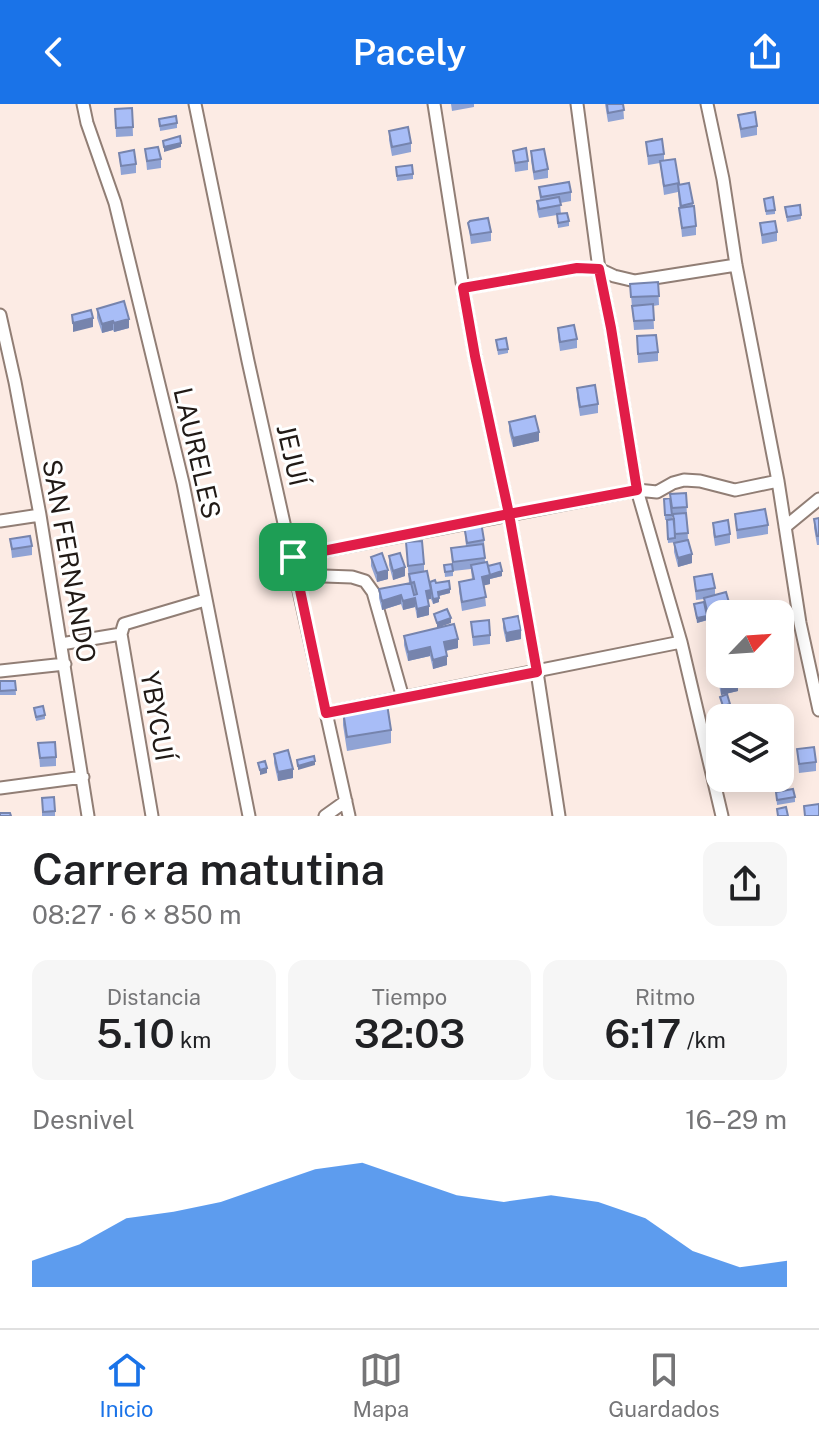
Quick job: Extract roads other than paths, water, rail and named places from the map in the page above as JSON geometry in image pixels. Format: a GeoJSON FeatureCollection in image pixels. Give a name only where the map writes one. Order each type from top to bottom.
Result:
{"type":"FeatureCollection","features":[{"type":"Feature","properties":{"kind":"street","name":"LAURELES"},"geometry":{"type":"LineString","coordinates":[[83,104],[115,203],[183,483],[249,816]]}},
{"type":"Feature","properties":{"kind":"street","name":"JEJUÍ"},"geometry":{"type":"LineString","coordinates":[[195,104],[248,361],[349,816]]}},
{"type":"Feature","properties":{"kind":"street"},"geometry":{"type":"LineString","coordinates":[[434,104],[463,288],[509,514],[559,816]]}},
{"type":"Feature","properties":{"kind":"street"},"geometry":{"type":"LineString","coordinates":[[577,104],[599,269],[637,490],[681,642],[722,816]]}},
{"type":"Feature","properties":{"kind":"street"},"geometry":{"type":"LineString","coordinates":[[707,104],[778,481],[800,623],[819,710]]}},
{"type":"Feature","properties":{"kind":"street"},"geometry":{"type":"LineString","coordinates":[[463,288],[577,268],[599,269],[635,281],[736,265]]}},
{"type":"Feature","properties":{"kind":"street","name":"SAN FERNANDO"},"geometry":{"type":"LineString","coordinates":[[0,315],[40,515],[88,816]]}},
{"type":"Feature","properties":{"kind":"street"},"geometry":{"type":"LineString","coordinates":[[0,384],[15,382]]}},
{"type":"Feature","properties":{"kind":"street"},"geometry":{"type":"LineString","coordinates":[[293,557],[637,490],[657,492],[684,480],[735,490],[778,481]]}},
{"type":"Feature","properties":{"kind":"street"},"geometry":{"type":"LineString","coordinates":[[785,527],[819,499]]}},
{"type":"Feature","properties":{"kind":"street"},"geometry":{"type":"LineString","coordinates":[[0,521],[40,515]]}},
{"type":"Feature","properties":{"kind":"street"},"geometry":{"type":"LineString","coordinates":[[296,575],[352,577],[365,581],[373,592],[403,698]]}},
{"type":"Feature","properties":{"kind":"street"},"geometry":{"type":"LineString","coordinates":[[61,644],[123,629],[205,600]]}},
{"type":"Feature","properties":{"kind":"street","name":"YBYCUÍ"},"geometry":{"type":"LineString","coordinates":[[123,629],[152,816]]}},
{"type":"Feature","properties":{"kind":"street"},"geometry":{"type":"LineString","coordinates":[[326,713],[681,642]]}},
{"type":"Feature","properties":{"kind":"street"},"geometry":{"type":"LineString","coordinates":[[0,671],[65,664]]}},
{"type":"Feature","properties":{"kind":"street"},"geometry":{"type":"LineString","coordinates":[[0,788],[83,777]]}},
{"type":"Feature","properties":{"kind":"street"},"geometry":{"type":"LineString","coordinates":[[325,816],[346,801]]}}]}
